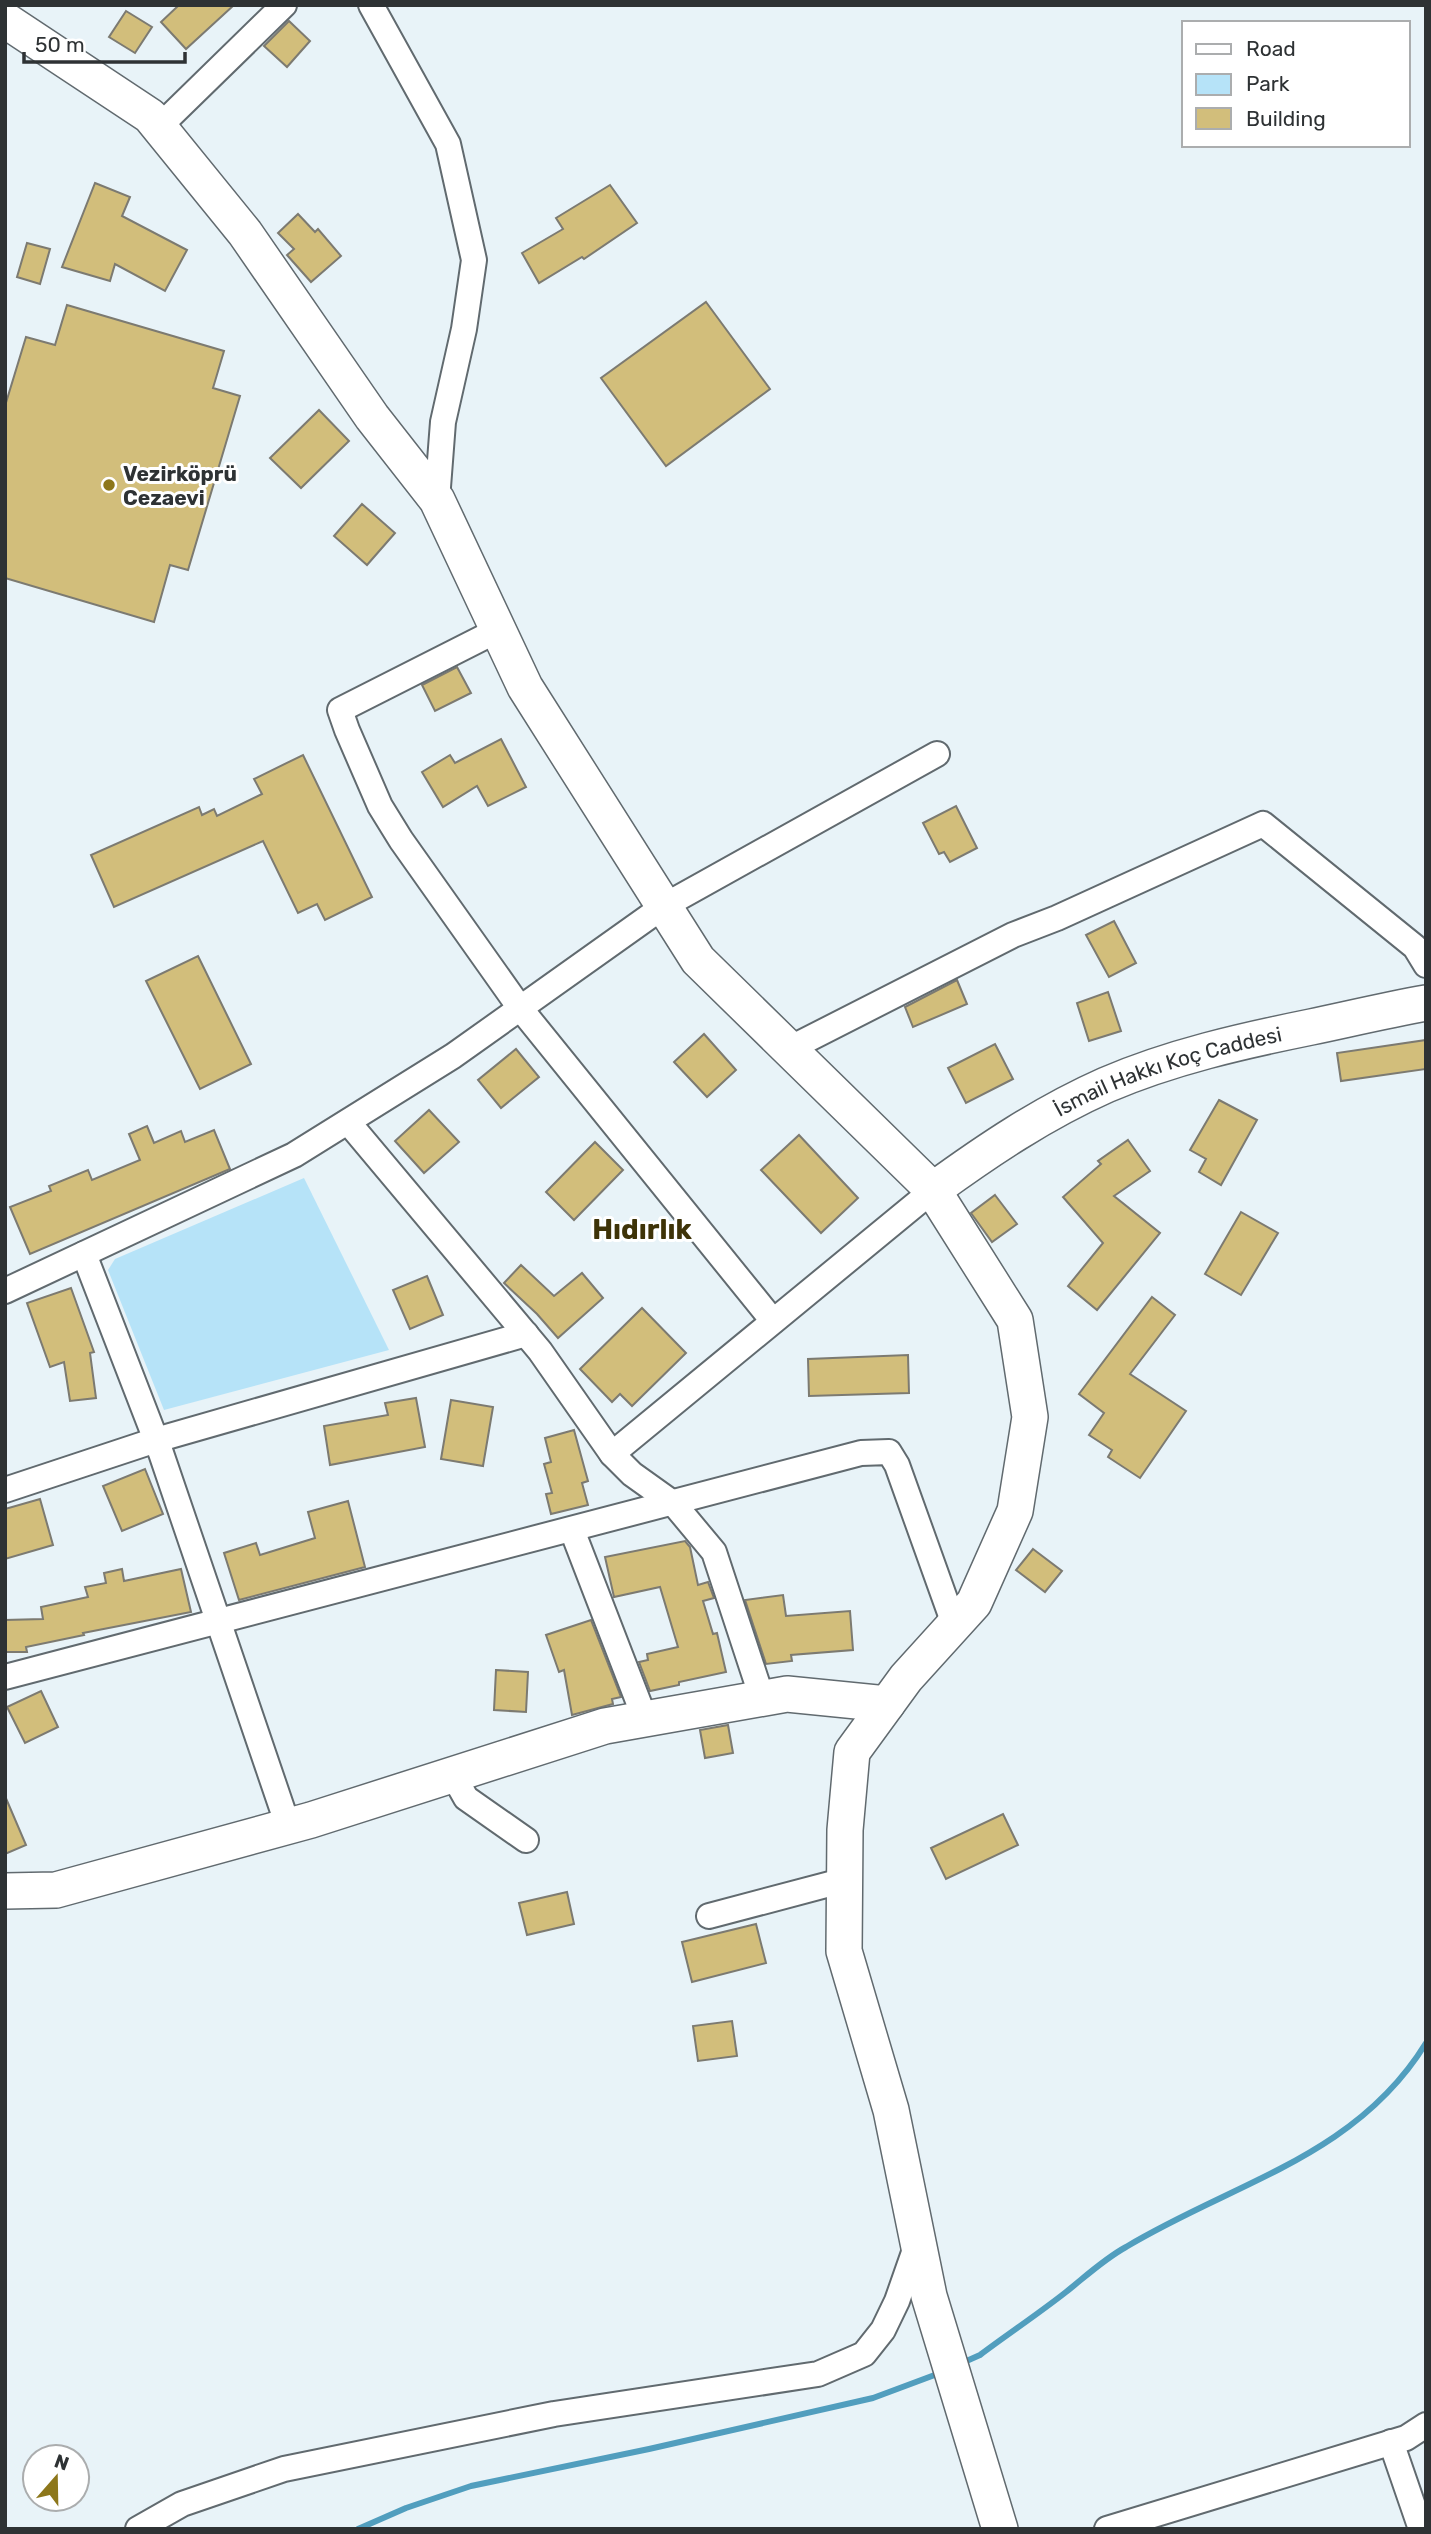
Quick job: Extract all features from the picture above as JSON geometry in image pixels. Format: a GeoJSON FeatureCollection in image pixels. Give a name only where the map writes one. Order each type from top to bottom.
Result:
{"type":"FeatureCollection","features":[{"type":"Feature","properties":{"kind":"street"},"geometry":{"type":"LineString","coordinates":[[159,127],[284,5]]}},
{"type":"Feature","properties":{"kind":"street"},"geometry":{"type":"LineString","coordinates":[[371,5],[448,144],[474,260],[464,329],[443,422],[437,500]]}},
{"type":"Feature","properties":{"kind":"street"},"geometry":{"type":"LineString","coordinates":[[5,20],[150,116],[245,233],[372,417],[437,500],[525,687],[698,960],[933,1190],[1015,1320],[1030,1417],[1015,1511],[974,1603],[906,1678],[852,1752],[845,1830],[844,1951],[891,2110],[929,2296],[999,2523]]}},
{"type":"Feature","properties":{"kind":"street"},"geometry":{"type":"LineString","coordinates":[[498,630],[340,710],[347,730],[380,806],[520,1008],[773,1321]]}},
{"type":"Feature","properties":{"kind":"street"},"geometry":{"type":"LineString","coordinates":[[5,1291],[294,1155],[453,1056],[664,906],[937,754]]}},
{"type":"Feature","properties":{"kind":"street"},"geometry":{"type":"LineString","coordinates":[[787,1050],[1013,935],[1057,918],[1263,824],[1415,947],[1426,965]]}},
{"type":"Feature","properties":{"kind":"street","name":"İsmail Hakkı Koç Caddesi"},"geometry":{"type":"LineString","coordinates":[[933,1190],[998,1143],[1048,1114],[1107,1085],[1202,1052],[1247,1040],[1426,1003]]}},
{"type":"Feature","properties":{"kind":"street"},"geometry":{"type":"LineString","coordinates":[[348,1122],[526,1334],[612,1454],[632,1474],[674,1503],[714,1552],[762,1698]]}},
{"type":"Feature","properties":{"kind":"street"},"geometry":{"type":"LineString","coordinates":[[612,1454],[933,1190]]}},
{"type":"Feature","properties":{"kind":"street"},"geometry":{"type":"LineString","coordinates":[[84,1254],[156,1440],[288,1826]]}},
{"type":"Feature","properties":{"kind":"street"},"geometry":{"type":"LineString","coordinates":[[5,1490],[156,1440],[526,1334]]}},
{"type":"Feature","properties":{"kind":"street"},"geometry":{"type":"LineString","coordinates":[[5,1677],[861,1453],[889,1452],[897,1465],[954,1624]]}},
{"type":"Feature","properties":{"kind":"street"},"geometry":{"type":"LineString","coordinates":[[572,1530],[645,1719]]}},
{"type":"Feature","properties":{"kind":"street"},"geometry":{"type":"LineString","coordinates":[[5,1891],[56,1890],[288,1826],[605,1726],[787,1694],[887,1704]]}},
{"type":"Feature","properties":{"kind":"street"},"geometry":{"type":"LineString","coordinates":[[453,1775],[466,1798],[526,1840]]}},
{"type":"Feature","properties":{"kind":"street"},"geometry":{"type":"LineString","coordinates":[[709,1916],[845,1880]]}},
{"type":"Feature","properties":{"kind":"street"},"geometry":{"type":"LineString","coordinates":[[138,2529],[182,2504],[285,2469],[554,2414],[818,2374],[864,2354],[883,2330],[897,2301],[918,2242]]}},
{"type":"Feature","properties":{"kind":"street"},"geometry":{"type":"LineString","coordinates":[[1107,2529],[1406,2438],[1426,2425]]}},
{"type":"Feature","properties":{"kind":"street"},"geometry":{"type":"LineString","coordinates":[[1391,2442],[1421,2529]]}},
{"type":"Feature","properties":{"kind":"green space"},"geometry":{"type":"Polygon","coordinates":[[[304,1178],[389,1350],[164,1410],[108,1270],[115,1259],[304,1178]]]}},
{"type":"Feature","properties":{"kind":"building"},"geometry":{"type":"Polygon","coordinates":[[[179,5],[234,5],[186,49],[161,22],[179,5]]]}},
{"type":"Feature","properties":{"kind":"building"},"geometry":{"type":"Polygon","coordinates":[[[126,11],[152,27],[135,53],[109,37],[126,11]]]}},
{"type":"Feature","properties":{"kind":"building"},"geometry":{"type":"Polygon","coordinates":[[[289,21],[310,41],[287,67],[264,46],[289,21]]]}},
{"type":"Feature","properties":{"kind":"building"},"geometry":{"type":"Polygon","coordinates":[[[95,183],[130,197],[122,216],[187,250],[165,291],[115,264],[110,281],[62,267],[95,183]]]}},
{"type":"Feature","properties":{"kind":"building"},"geometry":{"type":"Polygon","coordinates":[[[610,185],[637,223],[584,259],[582,257],[539,283],[522,253],[563,229],[556,218],[610,185]]]}},
{"type":"Feature","properties":{"kind":"building"},"geometry":{"type":"Polygon","coordinates":[[[298,214],[315,232],[318,229],[341,256],[311,282],[287,255],[294,249],[278,233],[298,214]]]}},
{"type":"Feature","properties":{"kind":"building"},"geometry":{"type":"Polygon","coordinates":[[[27,243],[50,249],[40,284],[17,277],[27,243]]]}},
{"type":"Feature","properties":{"kind":"building"},"geometry":{"type":"Polygon","coordinates":[[[706,302],[770,389],[666,466],[601,378],[706,302]]]}},
{"type":"Feature","properties":{"kind":"building","name":"Vezirköprü Cezaevi"},"geometry":{"type":"Polygon","coordinates":[[[67,305],[224,351],[213,388],[240,396],[188,570],[170,565],[154,622],[5,578],[5,406],[26,337],[55,345],[67,305]]]}},
{"type":"Feature","properties":{"kind":"building"},"geometry":{"type":"Polygon","coordinates":[[[319,410],[349,441],[301,488],[270,458],[319,410]]]}},
{"type":"Feature","properties":{"kind":"building"},"geometry":{"type":"Polygon","coordinates":[[[362,504],[395,533],[367,565],[334,536],[362,504]]]}},
{"type":"Feature","properties":{"kind":"building"},"geometry":{"type":"Polygon","coordinates":[[[457,667],[471,693],[435,711],[422,685],[457,667]]]}},
{"type":"Feature","properties":{"kind":"building"},"geometry":{"type":"Polygon","coordinates":[[[501,739],[526,787],[488,806],[477,786],[443,807],[422,772],[450,755],[455,763],[501,739]]]}},
{"type":"Feature","properties":{"kind":"building"},"geometry":{"type":"Polygon","coordinates":[[[303,755],[372,897],[325,920],[317,904],[298,913],[263,841],[114,907],[91,855],[199,807],[202,815],[214,809],[217,816],[262,794],[254,779],[303,755]]]}},
{"type":"Feature","properties":{"kind":"building"},"geometry":{"type":"Polygon","coordinates":[[[956,806],[977,848],[950,862],[944,852],[939,854],[923,823],[956,806]]]}},
{"type":"Feature","properties":{"kind":"building"},"geometry":{"type":"Polygon","coordinates":[[[1114,921],[1136,963],[1109,977],[1086,935],[1114,921]]]}},
{"type":"Feature","properties":{"kind":"building"},"geometry":{"type":"Polygon","coordinates":[[[198,956],[251,1064],[200,1089],[146,981],[198,956]]]}},
{"type":"Feature","properties":{"kind":"building"},"geometry":{"type":"Polygon","coordinates":[[[957,980],[967,1004],[913,1027],[905,1007],[957,980]]]}},
{"type":"Feature","properties":{"kind":"building"},"geometry":{"type":"Polygon","coordinates":[[[1108,992],[1121,1031],[1089,1041],[1077,1003],[1108,992]]]}},
{"type":"Feature","properties":{"kind":"building"},"geometry":{"type":"Polygon","coordinates":[[[704,1034],[736,1070],[707,1097],[674,1062],[704,1034]]]}},
{"type":"Feature","properties":{"kind":"building"},"geometry":{"type":"Polygon","coordinates":[[[1426,1040],[1426,1069],[1341,1081],[1337,1053],[1426,1040]]]}},
{"type":"Feature","properties":{"kind":"building"},"geometry":{"type":"Polygon","coordinates":[[[995,1044],[1013,1079],[966,1103],[948,1068],[995,1044]]]}},
{"type":"Feature","properties":{"kind":"building"},"geometry":{"type":"Polygon","coordinates":[[[516,1049],[539,1077],[501,1108],[478,1080],[516,1049]]]}},
{"type":"Feature","properties":{"kind":"building"},"geometry":{"type":"Polygon","coordinates":[[[1219,1100],[1257,1120],[1221,1185],[1199,1172],[1206,1159],[1190,1150],[1219,1100]]]}},
{"type":"Feature","properties":{"kind":"building"},"geometry":{"type":"Polygon","coordinates":[[[429,1110],[459,1142],[424,1173],[395,1141],[429,1110]]]}},
{"type":"Feature","properties":{"kind":"building"},"geometry":{"type":"Polygon","coordinates":[[[147,1126],[154,1143],[181,1131],[185,1142],[214,1130],[230,1169],[30,1254],[10,1207],[51,1191],[49,1186],[88,1170],[92,1180],[140,1160],[129,1134],[147,1126]]]}},
{"type":"Feature","properties":{"kind":"building"},"geometry":{"type":"Polygon","coordinates":[[[799,1135],[858,1198],[821,1233],[761,1170],[799,1135]]]}},
{"type":"Feature","properties":{"kind":"building"},"geometry":{"type":"Polygon","coordinates":[[[1128,1140],[1150,1171],[1114,1196],[1160,1233],[1097,1310],[1068,1286],[1103,1243],[1063,1197],[1101,1164],[1098,1161],[1128,1140]]]}},
{"type":"Feature","properties":{"kind":"building"},"geometry":{"type":"Polygon","coordinates":[[[595,1142],[623,1170],[574,1220],[546,1192],[595,1142]]]}},
{"type":"Feature","properties":{"kind":"building"},"geometry":{"type":"Polygon","coordinates":[[[995,1195],[1017,1224],[992,1242],[971,1213],[995,1195]]]}},
{"type":"Feature","properties":{"kind":"building"},"geometry":{"type":"Polygon","coordinates":[[[1241,1212],[1278,1233],[1241,1295],[1205,1274],[1241,1212]]]}},
{"type":"Feature","properties":{"kind":"building"},"geometry":{"type":"Polygon","coordinates":[[[521,1265],[554,1296],[582,1273],[603,1298],[558,1338],[504,1283],[521,1265]]]}},
{"type":"Feature","properties":{"kind":"building"},"geometry":{"type":"Polygon","coordinates":[[[427,1276],[443,1315],[410,1329],[393,1290],[427,1276]]]}},
{"type":"Feature","properties":{"kind":"building"},"geometry":{"type":"Polygon","coordinates":[[[71,1288],[94,1352],[90,1353],[96,1398],[70,1401],[64,1362],[50,1367],[27,1303],[71,1288]]]}},
{"type":"Feature","properties":{"kind":"building"},"geometry":{"type":"Polygon","coordinates":[[[1152,1297],[1175,1315],[1130,1374],[1186,1411],[1140,1478],[1108,1457],[1112,1450],[1089,1435],[1104,1413],[1079,1394],[1152,1297]]]}},
{"type":"Feature","properties":{"kind":"building"},"geometry":{"type":"Polygon","coordinates":[[[642,1308],[686,1353],[632,1406],[620,1394],[612,1402],[580,1369],[642,1308]]]}},
{"type":"Feature","properties":{"kind":"building"},"geometry":{"type":"Polygon","coordinates":[[[908,1355],[909,1393],[809,1396],[808,1359],[908,1355]]]}},
{"type":"Feature","properties":{"kind":"building"},"geometry":{"type":"Polygon","coordinates":[[[416,1398],[425,1447],[330,1465],[324,1426],[388,1415],[385,1403],[416,1398]]]}},
{"type":"Feature","properties":{"kind":"building"},"geometry":{"type":"Polygon","coordinates":[[[451,1400],[493,1407],[483,1466],[441,1459],[451,1400]]]}},
{"type":"Feature","properties":{"kind":"building"},"geometry":{"type":"Polygon","coordinates":[[[574,1430],[588,1481],[582,1483],[588,1505],[551,1514],[546,1494],[552,1493],[544,1464],[551,1462],[545,1438],[574,1430]]]}},
{"type":"Feature","properties":{"kind":"building"},"geometry":{"type":"Polygon","coordinates":[[[145,1469],[163,1514],[122,1531],[103,1486],[145,1469]]]}},
{"type":"Feature","properties":{"kind":"building"},"geometry":{"type":"Polygon","coordinates":[[[40,1499],[53,1545],[5,1559],[5,1509],[40,1499]]]}},
{"type":"Feature","properties":{"kind":"building"},"geometry":{"type":"Polygon","coordinates":[[[348,1501],[365,1567],[239,1600],[224,1553],[256,1543],[260,1555],[315,1538],[308,1512],[348,1501]]]}},
{"type":"Feature","properties":{"kind":"building"},"geometry":{"type":"Polygon","coordinates":[[[685,1541],[690,1547],[698,1585],[708,1582],[714,1598],[703,1601],[713,1634],[717,1633],[726,1672],[650,1691],[639,1662],[648,1660],[647,1654],[678,1647],[660,1587],[614,1597],[605,1557],[685,1541]]]}},
{"type":"Feature","properties":{"kind":"building"},"geometry":{"type":"Polygon","coordinates":[[[1033,1549],[1062,1571],[1045,1592],[1016,1570],[1033,1549]]]}},
{"type":"Feature","properties":{"kind":"building"},"geometry":{"type":"Polygon","coordinates":[[[122,1569],[124,1581],[181,1569],[191,1612],[83,1633],[84,1635],[26,1647],[27,1652],[5,1652],[5,1620],[43,1619],[41,1607],[88,1597],[85,1587],[106,1583],[104,1573],[122,1569]]]}},
{"type":"Feature","properties":{"kind":"building"},"geometry":{"type":"Polygon","coordinates":[[[783,1595],[786,1616],[850,1611],[853,1650],[791,1655],[792,1661],[766,1664],[745,1600],[783,1595]]]}},
{"type":"Feature","properties":{"kind":"building"},"geometry":{"type":"Polygon","coordinates":[[[591,1620],[621,1697],[612,1699],[613,1704],[572,1715],[564,1670],[559,1672],[546,1635],[591,1620]]]}},
{"type":"Feature","properties":{"kind":"building"},"geometry":{"type":"Polygon","coordinates":[[[496,1670],[528,1672],[526,1712],[494,1710],[496,1670]]]}},
{"type":"Feature","properties":{"kind":"building"},"geometry":{"type":"Polygon","coordinates":[[[41,1691],[58,1727],[25,1743],[7,1707],[41,1691]]]}},
{"type":"Feature","properties":{"kind":"building"},"geometry":{"type":"Polygon","coordinates":[[[728,1725],[733,1753],[705,1758],[700,1730],[728,1725]]]}},
{"type":"Feature","properties":{"kind":"building"},"geometry":{"type":"Polygon","coordinates":[[[5,1796],[26,1845],[5,1854],[5,1796]]]}},
{"type":"Feature","properties":{"kind":"building"},"geometry":{"type":"Polygon","coordinates":[[[1003,1814],[1018,1845],[946,1879],[931,1848],[1003,1814]]]}},
{"type":"Feature","properties":{"kind":"building"},"geometry":{"type":"Polygon","coordinates":[[[567,1892],[574,1924],[527,1935],[519,1903],[567,1892]]]}},
{"type":"Feature","properties":{"kind":"building"},"geometry":{"type":"Polygon","coordinates":[[[756,1924],[766,1963],[692,1982],[682,1942],[756,1924]]]}},
{"type":"Feature","properties":{"kind":"building"},"geometry":{"type":"Polygon","coordinates":[[[732,2021],[737,2056],[698,2061],[693,2026],[732,2021]]]}},
{"type":"Feature","properties":{"kind":"waterway"},"geometry":{"type":"LineString","coordinates":[[962,2363],[980,2355],[1118,2252],[1329,2141],[1365,2114],[1397,2082],[1426,2043]]}},
{"type":"Feature","properties":{"kind":"waterway"},"geometry":{"type":"LineString","coordinates":[[358,2529],[406,2508],[471,2486],[873,2398],[940,2373]]}},
{"type":"Feature","properties":{"kind":"place","name":"Vezirköprü Cezaevi"},"geometry":{"type":"Point","coordinates":[109,485]}},
{"type":"Feature","properties":{"kind":"district","name":"Hıdırlık"},"geometry":{"type":"Point","coordinates":[642,1229]}}]}
